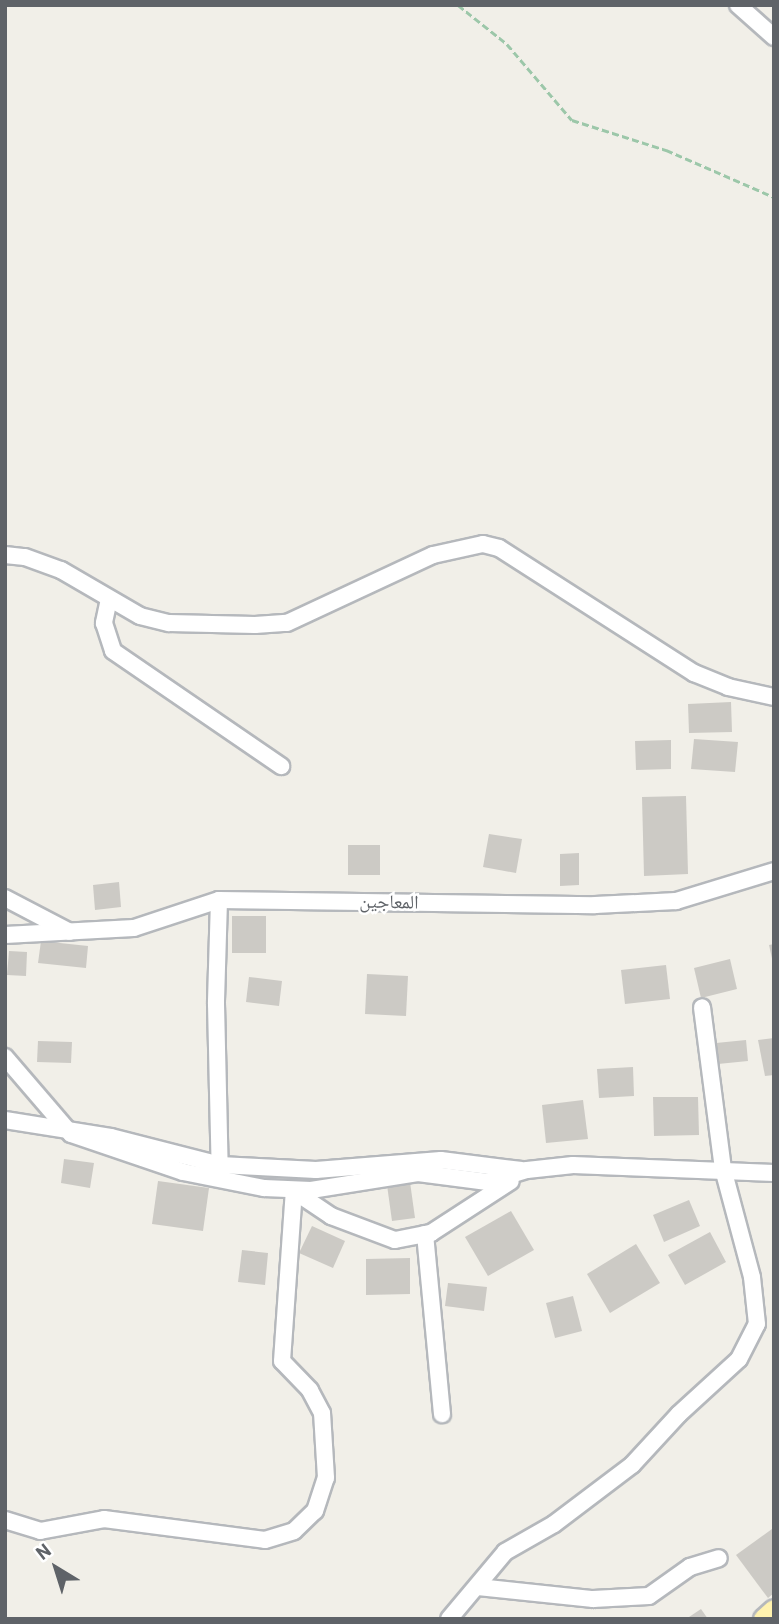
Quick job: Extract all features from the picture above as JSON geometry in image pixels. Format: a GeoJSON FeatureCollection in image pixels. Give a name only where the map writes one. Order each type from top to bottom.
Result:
{"type":"FeatureCollection","features":[{"type":"Feature","properties":{"kind":"main road"},"geometry":{"type":"LineString","coordinates":[[764,1619],[774,1611]]}},
{"type":"Feature","properties":{"kind":"street"},"geometry":{"type":"LineString","coordinates":[[738,5],[774,37]]}},
{"type":"Feature","properties":{"kind":"street"},"geometry":{"type":"LineString","coordinates":[[5,555],[25,557],[61,570],[140,616],[169,623],[287,623],[433,555],[483,544],[499,548],[694,673],[728,687],[774,697]]}},
{"type":"Feature","properties":{"kind":"street"},"geometry":{"type":"LineString","coordinates":[[109,599],[104,623],[113,651],[281,766]]}},
{"type":"Feature","properties":{"kind":"street","name":"المعاجين"},"geometry":{"type":"LineString","coordinates":[[5,935],[134,928],[219,900],[676,901],[774,871]]}},
{"type":"Feature","properties":{"kind":"street"},"geometry":{"type":"LineString","coordinates":[[5,898],[71,932]]}},
{"type":"Feature","properties":{"kind":"street"},"geometry":{"type":"LineString","coordinates":[[219,900],[216,1004],[220,1172]]}},
{"type":"Feature","properties":{"kind":"street"},"geometry":{"type":"LineString","coordinates":[[449,1619],[505,1552],[554,1524],[632,1465],[679,1414],[739,1359],[757,1324],[752,1277],[723,1169],[702,1007]]}},
{"type":"Feature","properties":{"kind":"street"},"geometry":{"type":"LineString","coordinates":[[5,1057],[71,1134]]}},
{"type":"Feature","properties":{"kind":"street"},"geometry":{"type":"LineString","coordinates":[[5,1120],[71,1134],[111,1138],[220,1172],[294,1191],[331,1216],[366,1233],[395,1240],[425,1234],[527,1170]]}},
{"type":"Feature","properties":{"kind":"street"},"geometry":{"type":"LineString","coordinates":[[220,1172],[316,1170],[441,1160],[527,1170]]}},
{"type":"Feature","properties":{"kind":"street"},"geometry":{"type":"LineString","coordinates":[[294,1191],[418,1173],[488,1182],[527,1170],[573,1165],[774,1173]]}},
{"type":"Feature","properties":{"kind":"street"},"geometry":{"type":"LineString","coordinates":[[5,1520],[40,1531],[104,1519],[265,1540],[294,1531],[315,1511],[326,1478],[322,1413],[310,1390],[282,1361],[294,1191]]}},
{"type":"Feature","properties":{"kind":"street"},"geometry":{"type":"LineString","coordinates":[[425,1234],[442,1415]]}},
{"type":"Feature","properties":{"kind":"street"},"geometry":{"type":"LineString","coordinates":[[478,1587],[593,1599],[649,1597],[690,1567],[719,1558]]}},
{"type":"Feature","properties":{"kind":"path"},"geometry":{"type":"LineString","coordinates":[[458,5],[508,44],[572,120],[666,150],[774,197]]}},
{"type":"Feature","properties":{"kind":"building"},"geometry":{"type":"Polygon","coordinates":[[[731,702],[732,732],[689,733],[688,704],[731,702]]]}},
{"type":"Feature","properties":{"kind":"building"},"geometry":{"type":"Polygon","coordinates":[[[694,739],[738,742],[735,772],[691,769],[694,739]]]}},
{"type":"Feature","properties":{"kind":"building"},"geometry":{"type":"Polygon","coordinates":[[[671,740],[671,769],[636,770],[635,741],[671,740]]]}},
{"type":"Feature","properties":{"kind":"building"},"geometry":{"type":"Polygon","coordinates":[[[686,796],[688,874],[644,876],[642,797],[686,796]]]}},
{"type":"Feature","properties":{"kind":"building"},"geometry":{"type":"Polygon","coordinates":[[[489,834],[522,839],[516,873],[483,867],[489,834]]]}},
{"type":"Feature","properties":{"kind":"building"},"geometry":{"type":"Polygon","coordinates":[[[348,845],[380,845],[380,875],[348,875],[348,845]]]}},
{"type":"Feature","properties":{"kind":"building"},"geometry":{"type":"Polygon","coordinates":[[[579,853],[579,885],[560,886],[560,854],[579,853]]]}},
{"type":"Feature","properties":{"kind":"building"},"geometry":{"type":"Polygon","coordinates":[[[119,882],[121,907],[95,910],[93,885],[119,882]]]}},
{"type":"Feature","properties":{"kind":"building"},"geometry":{"type":"Polygon","coordinates":[[[232,916],[266,916],[266,953],[232,953],[232,916]]]}},
{"type":"Feature","properties":{"kind":"building"},"geometry":{"type":"Polygon","coordinates":[[[41,941],[88,946],[86,968],[38,963],[41,941]]]}},
{"type":"Feature","properties":{"kind":"building"},"geometry":{"type":"Polygon","coordinates":[[[774,944],[774,963],[773,963],[769,945],[774,944]]]}},
{"type":"Feature","properties":{"kind":"building"},"geometry":{"type":"Polygon","coordinates":[[[9,951],[27,952],[26,976],[7,975],[9,951]]]}},
{"type":"Feature","properties":{"kind":"building"},"geometry":{"type":"Polygon","coordinates":[[[730,959],[737,989],[701,998],[694,968],[730,959]]]}},
{"type":"Feature","properties":{"kind":"building"},"geometry":{"type":"Polygon","coordinates":[[[666,965],[670,999],[625,1004],[621,970],[666,965]]]}},
{"type":"Feature","properties":{"kind":"building"},"geometry":{"type":"Polygon","coordinates":[[[367,974],[408,976],[406,1016],[365,1014],[367,974]]]}},
{"type":"Feature","properties":{"kind":"building"},"geometry":{"type":"Polygon","coordinates":[[[249,977],[282,981],[279,1006],[246,1002],[249,977]]]}},
{"type":"Feature","properties":{"kind":"building"},"geometry":{"type":"Polygon","coordinates":[[[774,1038],[774,1075],[765,1076],[758,1040],[774,1038]]]}},
{"type":"Feature","properties":{"kind":"building"},"geometry":{"type":"Polygon","coordinates":[[[746,1040],[748,1061],[718,1064],[716,1043],[746,1040]]]}},
{"type":"Feature","properties":{"kind":"building"},"geometry":{"type":"Polygon","coordinates":[[[38,1041],[72,1042],[71,1063],[37,1062],[38,1041]]]}},
{"type":"Feature","properties":{"kind":"building"},"geometry":{"type":"Polygon","coordinates":[[[633,1067],[634,1096],[599,1098],[597,1069],[633,1067]]]}},
{"type":"Feature","properties":{"kind":"building"},"geometry":{"type":"Polygon","coordinates":[[[653,1097],[698,1097],[699,1135],[654,1136],[653,1097]]]}},
{"type":"Feature","properties":{"kind":"building"},"geometry":{"type":"Polygon","coordinates":[[[583,1100],[588,1139],[546,1143],[542,1105],[583,1100]]]}},
{"type":"Feature","properties":{"kind":"building"},"geometry":{"type":"Polygon","coordinates":[[[64,1159],[94,1163],[90,1188],[61,1183],[64,1159]]]}},
{"type":"Feature","properties":{"kind":"building"},"geometry":{"type":"Polygon","coordinates":[[[158,1181],[209,1188],[203,1231],[152,1224],[158,1181]]]}},
{"type":"Feature","properties":{"kind":"building"},"geometry":{"type":"Polygon","coordinates":[[[410,1182],[415,1218],[392,1221],[387,1185],[410,1182]]]}},
{"type":"Feature","properties":{"kind":"building"},"geometry":{"type":"Polygon","coordinates":[[[689,1200],[700,1226],[664,1242],[653,1215],[689,1200]]]}},
{"type":"Feature","properties":{"kind":"building"},"geometry":{"type":"Polygon","coordinates":[[[511,1211],[534,1250],[488,1276],[465,1237],[511,1211]]]}},
{"type":"Feature","properties":{"kind":"building"},"geometry":{"type":"Polygon","coordinates":[[[312,1226],[345,1241],[333,1268],[299,1253],[312,1226]]]}},
{"type":"Feature","properties":{"kind":"building"},"geometry":{"type":"Polygon","coordinates":[[[710,1232],[726,1262],[685,1285],[668,1255],[710,1232]]]}},
{"type":"Feature","properties":{"kind":"building"},"geometry":{"type":"Polygon","coordinates":[[[636,1244],[660,1283],[610,1313],[587,1274],[636,1244]]]}},
{"type":"Feature","properties":{"kind":"building"},"geometry":{"type":"Polygon","coordinates":[[[242,1250],[268,1253],[265,1285],[238,1282],[242,1250]]]}},
{"type":"Feature","properties":{"kind":"building"},"geometry":{"type":"Polygon","coordinates":[[[410,1258],[410,1294],[366,1295],[366,1259],[410,1258]]]}},
{"type":"Feature","properties":{"kind":"building"},"geometry":{"type":"Polygon","coordinates":[[[448,1283],[487,1287],[484,1311],[445,1306],[448,1283]]]}},
{"type":"Feature","properties":{"kind":"building"},"geometry":{"type":"Polygon","coordinates":[[[573,1296],[582,1331],[555,1338],[546,1303],[573,1296]]]}},
{"type":"Feature","properties":{"kind":"building"},"geometry":{"type":"Polygon","coordinates":[[[772,1529],[774,1593],[768,1598],[736,1555],[772,1529]]]}},
{"type":"Feature","properties":{"kind":"building"},"geometry":{"type":"Polygon","coordinates":[[[701,1609],[708,1619],[686,1619],[701,1609]]]}}]}
